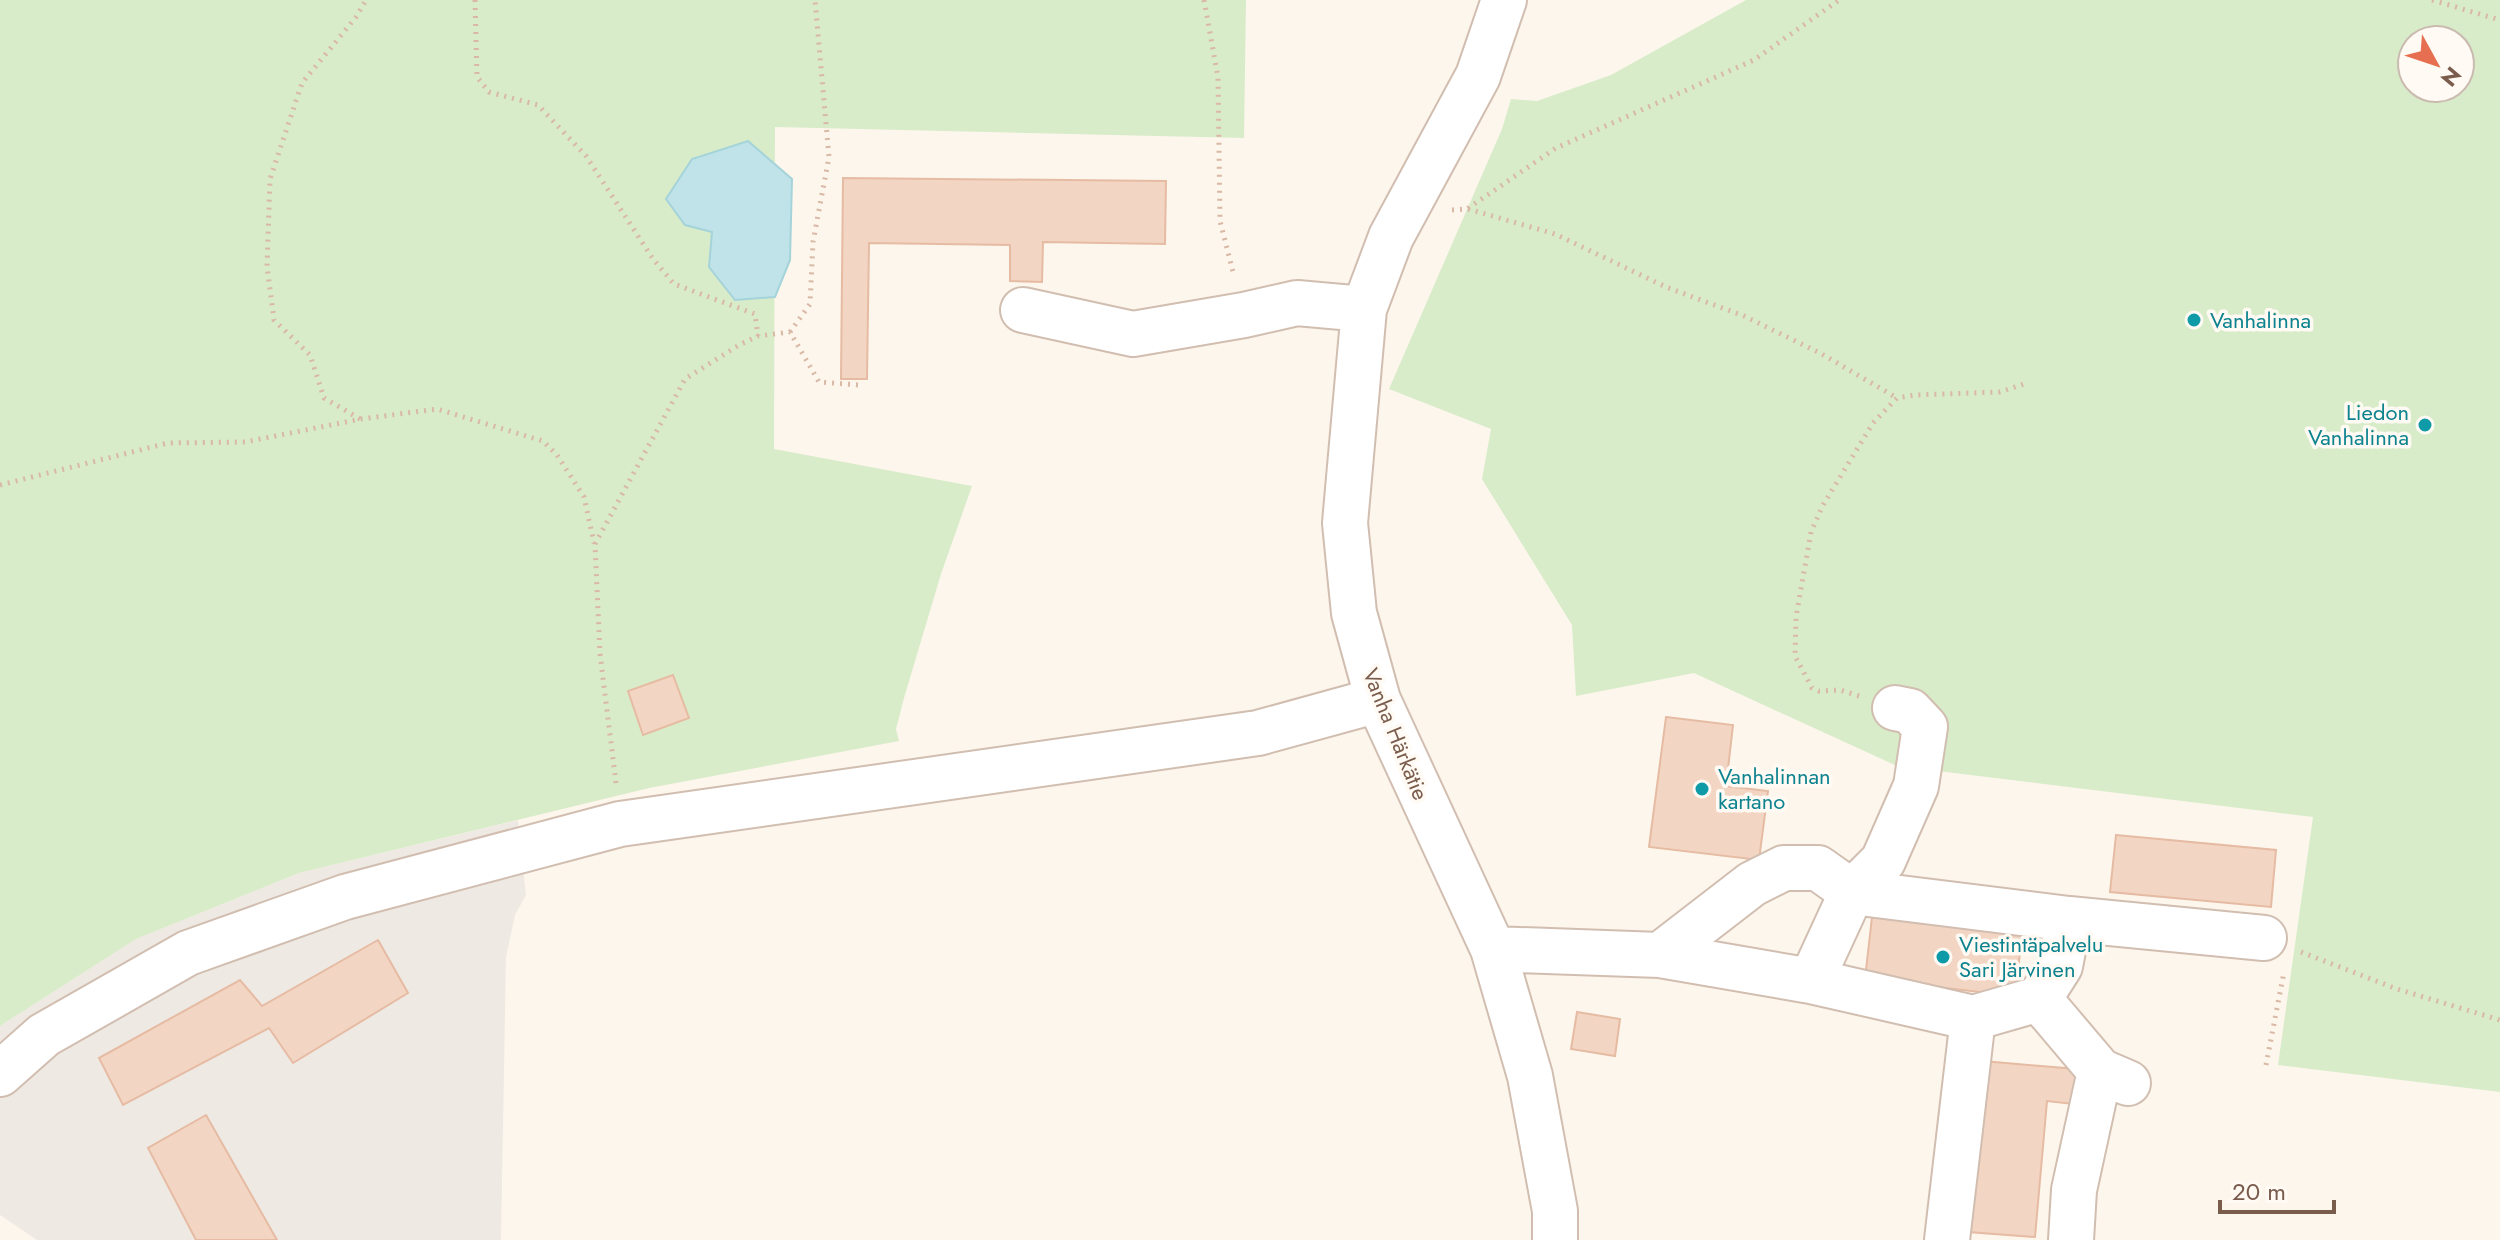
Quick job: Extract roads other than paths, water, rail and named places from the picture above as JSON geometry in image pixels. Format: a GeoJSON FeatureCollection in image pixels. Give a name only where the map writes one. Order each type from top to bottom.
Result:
{"type":"FeatureCollection","features":[{"type":"Feature","properties":{"kind":"street","name":"Vanha Härkätie"},"geometry":{"type":"LineString","coordinates":[[1504,0],[1478,76],[1391,237],[1364,309],[1345,523],[1354,613],[1378,700],[1493,949],[1530,1076],[1555,1211],[1555,1240]]}},
{"type":"Feature","properties":{"kind":"street"},"geometry":{"type":"LineString","coordinates":[[1023,310],[1133,334],[1297,303],[1364,309]]}},
{"type":"Feature","properties":{"kind":"street"},"geometry":{"type":"LineString","coordinates":[[0,1074],[44,1035],[188,953],[345,897],[620,824],[1258,733],[1378,700]]}},
{"type":"Feature","properties":{"kind":"street"},"geometry":{"type":"LineString","coordinates":[[1811,981],[1852,892],[1883,861],[1916,786],[1925,727],[1910,711],[1895,708]]}},
{"type":"Feature","properties":{"kind":"street"},"geometry":{"type":"LineString","coordinates":[[1660,955],[1752,884],[1784,868],[1818,868],[1852,892],[2277,943]]}},
{"type":"Feature","properties":{"kind":"street"},"geometry":{"type":"LineString","coordinates":[[1493,949],[1660,955],[1811,981],[1973,1018],[2039,999],[2060,966],[2069,919]]}},
{"type":"Feature","properties":{"kind":"street"},"geometry":{"type":"LineString","coordinates":[[2039,999],[2114,1077],[2074,1190],[2071,1240]]}},
{"type":"Feature","properties":{"kind":"street"},"geometry":{"type":"LineString","coordinates":[[1947,1240],[1973,1018]]}},
{"type":"Feature","properties":{"kind":"water"},"geometry":{"type":"Polygon","coordinates":[[[748,141],[792,179],[790,260],[775,297],[735,300],[709,267],[712,232],[685,225],[666,199],[692,159],[748,141]]]}},
{"type":"Feature","properties":{"kind":"place","name":"Vanhalinna"},"geometry":{"type":"Point","coordinates":[2194,320]}},
{"type":"Feature","properties":{"kind":"place","name":"Liedon Vanhalinna"},"geometry":{"type":"Point","coordinates":[2425,425]}},
{"type":"Feature","properties":{"kind":"place","name":"Vanhalinnan kartano"},"geometry":{"type":"Point","coordinates":[1702,789]}},
{"type":"Feature","properties":{"kind":"place","name":"Viestintäpalvelu Sari Järvinen"},"geometry":{"type":"Point","coordinates":[1943,957]}}]}
